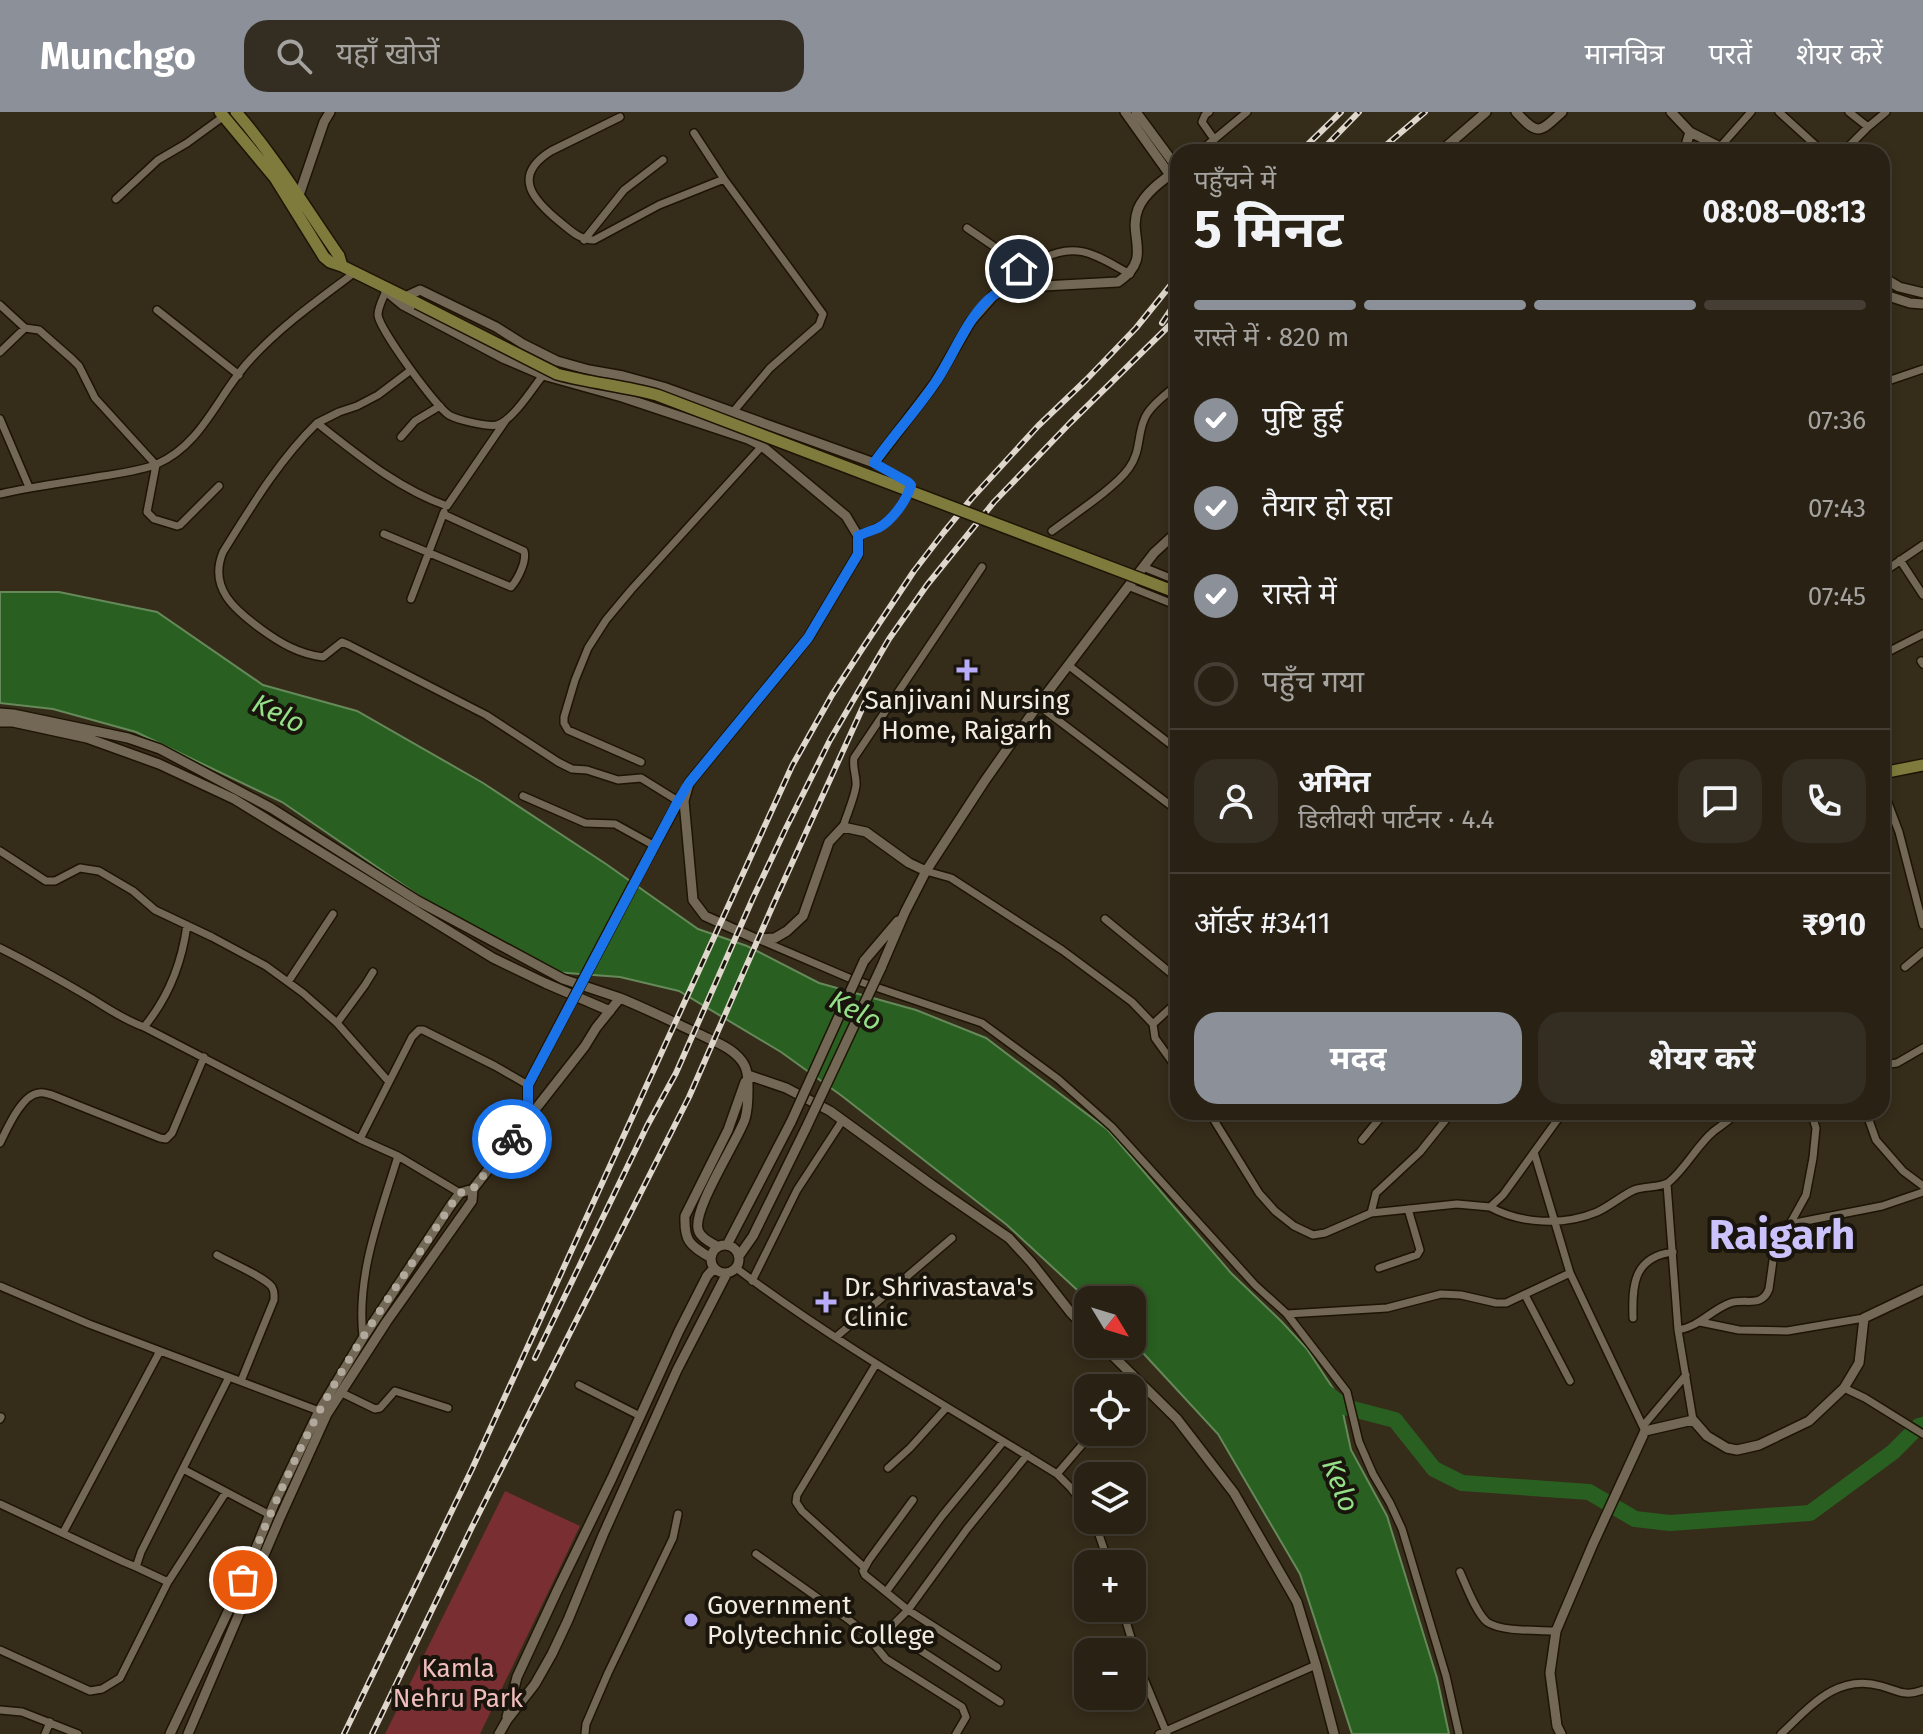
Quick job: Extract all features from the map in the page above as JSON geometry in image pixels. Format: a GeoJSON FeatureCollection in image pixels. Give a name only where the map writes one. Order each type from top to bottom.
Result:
{"type":"FeatureCollection","features":[{"type":"Feature","properties":{"kind":"main road"},"geometry":{"type":"LineString","coordinates":[[227,113],[255,134],[299,195],[339,256],[342,266]]}},
{"type":"Feature","properties":{"kind":"main road"},"geometry":{"type":"LineString","coordinates":[[227,113],[275,178],[330,262],[557,374],[657,395],[1170,590]]}},
{"type":"Feature","properties":{"kind":"main road"},"geometry":{"type":"LineString","coordinates":[[1890,771],[1923,765]]}},
{"type":"Feature","properties":{"kind":"street"},"geometry":{"type":"LineString","coordinates":[[294,208],[330,112]]}},
{"type":"Feature","properties":{"kind":"street"},"geometry":{"type":"LineString","coordinates":[[1125,112],[1170,165]]}},
{"type":"Feature","properties":{"kind":"street"},"geometry":{"type":"LineString","coordinates":[[1136,112],[1170,163]]}},
{"type":"Feature","properties":{"kind":"street"},"geometry":{"type":"LineString","coordinates":[[1209,112],[1202,122],[1214,139]]}},
{"type":"Feature","properties":{"kind":"street"},"geometry":{"type":"LineString","coordinates":[[1208,144],[1247,112]]}},
{"type":"Feature","properties":{"kind":"street"},"geometry":{"type":"LineString","coordinates":[[1449,144],[1486,112]]}},
{"type":"Feature","properties":{"kind":"street"},"geometry":{"type":"LineString","coordinates":[[1516,112],[1530,128],[1540,129],[1562,112]]}},
{"type":"Feature","properties":{"kind":"street"},"geometry":{"type":"LineString","coordinates":[[1671,112],[1690,132],[1711,144]]}},
{"type":"Feature","properties":{"kind":"street"},"geometry":{"type":"LineString","coordinates":[[1727,144],[1751,112]]}},
{"type":"Feature","properties":{"kind":"street"},"geometry":{"type":"LineString","coordinates":[[1779,112],[1814,144]]}},
{"type":"Feature","properties":{"kind":"street"},"geometry":{"type":"LineString","coordinates":[[1790,122],[1796,112]]}},
{"type":"Feature","properties":{"kind":"street"},"geometry":{"type":"LineString","coordinates":[[1849,112],[1868,127]]}},
{"type":"Feature","properties":{"kind":"street"},"geometry":{"type":"LineString","coordinates":[[1851,144],[1886,112]]}},
{"type":"Feature","properties":{"kind":"street"},"geometry":{"type":"LineString","coordinates":[[116,199],[158,160],[227,113]]}},
{"type":"Feature","properties":{"kind":"street"},"geometry":{"type":"LineString","coordinates":[[620,117],[551,151],[540,158],[530,171],[528,181],[533,196],[544,209],[584,240],[594,240],[659,205],[724,179]]}},
{"type":"Feature","properties":{"kind":"street"},"geometry":{"type":"LineString","coordinates":[[1686,144],[1690,132]]}},
{"type":"Feature","properties":{"kind":"street"},"geometry":{"type":"LineString","coordinates":[[694,133],[823,314],[819,325],[770,368],[733,412]]}},
{"type":"Feature","properties":{"kind":"street"},"geometry":{"type":"LineString","coordinates":[[584,240],[624,190],[663,160]]}},
{"type":"Feature","properties":{"kind":"street"},"geometry":{"type":"LineString","coordinates":[[874,463],[935,383],[971,321],[994,295],[1018,288],[1118,282],[1130,274],[1138,258],[1137,212],[1149,193],[1170,175]]}},
{"type":"Feature","properties":{"kind":"street"},"geometry":{"type":"LineString","coordinates":[[967,228],[1015,261],[1019,269],[1018,288]]}},
{"type":"Feature","properties":{"kind":"street"},"geometry":{"type":"LineString","coordinates":[[1042,259],[1055,252],[1083,251],[1130,274]]}},
{"type":"Feature","properties":{"kind":"street"},"geometry":{"type":"LineString","coordinates":[[0,494],[136,471],[174,455],[204,426],[248,362],[280,329],[354,273]]}},
{"type":"Feature","properties":{"kind":"street"},"geometry":{"type":"LineString","coordinates":[[1890,282],[1923,293]]}},
{"type":"Feature","properties":{"kind":"street"},"geometry":{"type":"LineString","coordinates":[[506,420],[496,425],[486,425],[452,417],[440,406],[411,370],[379,321],[382,288],[403,305],[503,358],[543,375],[622,397],[762,446],[846,516],[858,536],[858,554],[808,638],[689,783],[653,845],[528,1085],[528,1119]]}},
{"type":"Feature","properties":{"kind":"street"},"geometry":{"type":"LineString","coordinates":[[405,297],[420,290],[557,361],[663,387],[874,463],[908,482],[910,490],[896,510],[880,527],[858,536]]}},
{"type":"Feature","properties":{"kind":"street"},"geometry":{"type":"LineString","coordinates":[[1890,297],[1923,304]]}},
{"type":"Feature","properties":{"kind":"street"},"geometry":{"type":"LineString","coordinates":[[0,305],[25,328],[39,330],[79,366],[95,398],[156,465]]}},
{"type":"Feature","properties":{"kind":"street"},"geometry":{"type":"LineString","coordinates":[[157,310],[239,375]]}},
{"type":"Feature","properties":{"kind":"street"},"geometry":{"type":"LineString","coordinates":[[0,352],[25,328]]}},
{"type":"Feature","properties":{"kind":"street"},"geometry":{"type":"LineString","coordinates":[[1890,380],[1923,369]]}},
{"type":"Feature","properties":{"kind":"street"},"geometry":{"type":"LineString","coordinates":[[411,370],[378,395],[317,423],[292,452],[254,502],[223,552],[219,573],[225,594],[237,612],[298,652],[323,657],[342,642],[486,715],[572,769],[587,770],[618,780],[641,778],[678,801]]}},
{"type":"Feature","properties":{"kind":"street"},"geometry":{"type":"LineString","coordinates":[[411,599],[447,506],[506,420],[543,375]]}},
{"type":"Feature","properties":{"kind":"street"},"geometry":{"type":"LineString","coordinates":[[1052,531],[1130,468],[1139,447],[1144,419],[1170,391]]}},
{"type":"Feature","properties":{"kind":"street"},"geometry":{"type":"LineString","coordinates":[[401,437],[415,421],[440,406]]}},
{"type":"Feature","properties":{"kind":"street"},"geometry":{"type":"LineString","coordinates":[[0,419],[29,487]]}},
{"type":"Feature","properties":{"kind":"street"},"geometry":{"type":"LineString","coordinates":[[317,423],[379,471],[415,493],[447,506]]}},
{"type":"Feature","properties":{"kind":"street"},"geometry":{"type":"LineString","coordinates":[[641,762],[568,730],[564,717],[575,680],[588,648],[606,620],[762,446]]}},
{"type":"Feature","properties":{"kind":"street"},"geometry":{"type":"LineString","coordinates":[[156,465],[147,512],[154,519],[180,525],[219,486]]}},
{"type":"Feature","properties":{"kind":"street"},"geometry":{"type":"LineString","coordinates":[[384,534],[511,587],[525,558],[524,551],[443,514]]}},
{"type":"Feature","properties":{"kind":"street"},"geometry":{"type":"LineString","coordinates":[[504,1729],[535,1684],[563,1632],[677,1370],[753,1236],[926,871],[1038,705],[1154,553],[1170,538]]}},
{"type":"Feature","properties":{"kind":"street"},"geometry":{"type":"LineString","coordinates":[[1890,567],[1923,545]]}},
{"type":"Feature","properties":{"kind":"street"},"geometry":{"type":"LineString","coordinates":[[1900,560],[1923,595]]}},
{"type":"Feature","properties":{"kind":"street"},"geometry":{"type":"LineString","coordinates":[[756,939],[775,938],[803,916],[829,842],[843,827],[856,786],[854,758],[982,567]]}},
{"type":"Feature","properties":{"kind":"street"},"geometry":{"type":"LineString","coordinates":[[1143,567],[1170,578]]}},
{"type":"Feature","properties":{"kind":"street"},"geometry":{"type":"LineString","coordinates":[[1128,586],[1170,603]]}},
{"type":"Feature","properties":{"kind":"street"},"geometry":{"type":"LineString","coordinates":[[1890,651],[1923,634]]}},
{"type":"Feature","properties":{"kind":"street"},"geometry":{"type":"LineString","coordinates":[[1068,665],[1170,744]]}},
{"type":"Feature","properties":{"kind":"street"},"geometry":{"type":"LineString","coordinates":[[1038,705],[1170,805]]}},
{"type":"Feature","properties":{"kind":"street"},"geometry":{"type":"LineString","coordinates":[[0,713],[128,738],[160,749],[271,808],[418,901],[563,979],[649,1010],[727,1048],[742,1060],[748,1075],[748,1106],[733,1146],[711,1185],[697,1221],[697,1230],[704,1238],[733,1248],[739,1256]]}},
{"type":"Feature","properties":{"kind":"street"},"geometry":{"type":"LineString","coordinates":[[0,722],[87,738],[172,770],[234,799],[493,958],[610,1011]]}},
{"type":"Feature","properties":{"kind":"street"},"geometry":{"type":"LineString","coordinates":[[689,783],[684,801],[693,900],[705,916],[849,978],[982,1023],[1058,1079],[1112,1127],[1255,1285],[1287,1314],[1347,1392],[1359,1442],[1402,1529],[1442,1661],[1459,1734]]}},
{"type":"Feature","properties":{"kind":"street"},"geometry":{"type":"LineString","coordinates":[[523,796],[585,823],[615,824],[653,845]]}},
{"type":"Feature","properties":{"kind":"street"},"geometry":{"type":"LineString","coordinates":[[1890,808],[1920,901],[1923,925]]}},
{"type":"Feature","properties":{"kind":"street"},"geometry":{"type":"LineString","coordinates":[[843,827],[866,832],[909,863],[951,878],[1062,950],[1132,1002],[1153,1024],[1155,1038],[1170,1059]]}},
{"type":"Feature","properties":{"kind":"street"},"geometry":{"type":"LineString","coordinates":[[0,851],[46,881],[55,881],[80,868],[99,871],[133,891],[155,910],[266,966],[337,1023],[389,1082]]}},
{"type":"Feature","properties":{"kind":"street"},"geometry":{"type":"LineString","coordinates":[[504,1729],[517,1677],[707,1276],[713,1252],[722,1246],[791,1122],[864,961],[905,912]]}},
{"type":"Feature","properties":{"kind":"street"},"geometry":{"type":"LineString","coordinates":[[288,982],[333,914]]}},
{"type":"Feature","properties":{"kind":"street"},"geometry":{"type":"LineString","coordinates":[[1105,919],[1170,972]]}},
{"type":"Feature","properties":{"kind":"street"},"geometry":{"type":"LineString","coordinates":[[144,1027],[167,996],[187,925]]}},
{"type":"Feature","properties":{"kind":"street"},"geometry":{"type":"LineString","coordinates":[[0,948],[59,979],[123,1020],[144,1027],[398,1156],[460,1193]]}},
{"type":"Feature","properties":{"kind":"street"},"geometry":{"type":"LineString","coordinates":[[1905,967],[1923,952]]}},
{"type":"Feature","properties":{"kind":"street"},"geometry":{"type":"LineString","coordinates":[[337,1023],[373,972]]}},
{"type":"Feature","properties":{"kind":"street"},"geometry":{"type":"LineString","coordinates":[[188,1734],[327,1414],[387,1321],[472,1201],[473,1189],[620,998]]}},
{"type":"Feature","properties":{"kind":"street"},"geometry":{"type":"LineString","coordinates":[[1153,1024],[1170,1008]]}},
{"type":"Feature","properties":{"kind":"street"},"geometry":{"type":"LineString","coordinates":[[360,1139],[412,1037],[419,1030],[528,1085]]}},
{"type":"Feature","properties":{"kind":"street"},"geometry":{"type":"LineString","coordinates":[[1890,1064],[1923,1048]]}},
{"type":"Feature","properties":{"kind":"street"},"geometry":{"type":"LineString","coordinates":[[0,1143],[21,1107],[36,1092],[52,1095],[166,1139],[172,1133],[204,1057]]}},
{"type":"Feature","properties":{"kind":"street"},"geometry":{"type":"LineString","coordinates":[[748,1075],[786,1088],[830,1111],[1009,1238],[1074,1316]]}},
{"type":"Feature","properties":{"kind":"street"},"geometry":{"type":"LineString","coordinates":[[748,1075],[728,1130],[685,1216],[684,1231],[689,1242],[720,1273],[731,1271],[752,1281],[876,1364],[1057,1474],[1074,1492]]}},
{"type":"Feature","properties":{"kind":"street"},"geometry":{"type":"LineString","coordinates":[[1214,1120],[1259,1193],[1294,1226],[1313,1235],[1371,1213],[1457,1204],[1490,1207],[1503,1214],[1532,1220],[1572,1220],[1596,1212],[1631,1191],[1667,1184],[1714,1131],[1730,1120]]}},
{"type":"Feature","properties":{"kind":"street"},"geometry":{"type":"LineString","coordinates":[[1362,1140],[1378,1120]]}},
{"type":"Feature","properties":{"kind":"street"},"geometry":{"type":"LineString","coordinates":[[1371,1213],[1376,1193],[1420,1152],[1446,1120]]}},
{"type":"Feature","properties":{"kind":"street"},"geometry":{"type":"LineString","coordinates":[[1490,1207],[1503,1195],[1557,1120]]}},
{"type":"Feature","properties":{"kind":"street"},"geometry":{"type":"LineString","coordinates":[[1790,1224],[1806,1195],[1816,1128],[1814,1120]]}},
{"type":"Feature","properties":{"kind":"street"},"geometry":{"type":"LineString","coordinates":[[1678,1330],[1700,1322],[1733,1302],[1766,1297],[1780,1227],[1882,1206],[1923,1189],[1876,1140],[1869,1120]]}},
{"type":"Feature","properties":{"kind":"street"},"geometry":{"type":"LineString","coordinates":[[752,1281],[797,1190],[842,1121]]}},
{"type":"Feature","properties":{"kind":"street"},"geometry":{"type":"LineString","coordinates":[[1534,1152],[1570,1273],[1644,1428]]}},
{"type":"Feature","properties":{"kind":"street"},"geometry":{"type":"LineString","coordinates":[[363,1338],[362,1297],[368,1261],[398,1156]]}},
{"type":"Feature","properties":{"kind":"street"},"geometry":{"type":"LineString","coordinates":[[1667,1184],[1678,1330],[1693,1420],[1707,1436],[1727,1448],[1737,1450],[1759,1445],[1809,1421],[1844,1388],[1859,1363],[1864,1318]]}},
{"type":"Feature","properties":{"kind":"street"},"geometry":{"type":"LineString","coordinates":[[170,1734],[319,1411],[363,1338],[460,1193],[473,1189]]}},
{"type":"Feature","properties":{"kind":"street"},"geometry":{"type":"LineString","coordinates":[[1379,1268],[1417,1255],[1420,1250],[1408,1209]]}},
{"type":"Feature","properties":{"kind":"street"},"geometry":{"type":"LineString","coordinates":[[836,1337],[952,1238]]}},
{"type":"Feature","properties":{"kind":"street"},"geometry":{"type":"LineString","coordinates":[[1633,1318],[1633,1291],[1637,1274],[1654,1256],[1673,1252]]}},
{"type":"Feature","properties":{"kind":"street"},"geometry":{"type":"LineString","coordinates":[[217,1255],[264,1280],[274,1292],[274,1300],[241,1381]]}},
{"type":"Feature","properties":{"kind":"street"},"geometry":{"type":"LineString","coordinates":[[1287,1314],[1387,1308],[1441,1294],[1506,1303],[1570,1273]]}},
{"type":"Feature","properties":{"kind":"street"},"geometry":{"type":"LineString","coordinates":[[0,1286],[319,1411]]}},
{"type":"Feature","properties":{"kind":"street"},"geometry":{"type":"LineString","coordinates":[[1700,1322],[1739,1330],[1787,1331],[1864,1318],[1923,1290]]}},
{"type":"Feature","properties":{"kind":"street"},"geometry":{"type":"LineString","coordinates":[[1525,1295],[1570,1381]]}},
{"type":"Feature","properties":{"kind":"street"},"geometry":{"type":"LineString","coordinates":[[63,1533],[160,1351]]}},
{"type":"Feature","properties":{"kind":"street"},"geometry":{"type":"LineString","coordinates":[[1113,1358],[1126,1374]]}},
{"type":"Feature","properties":{"kind":"street"},"geometry":{"type":"LineString","coordinates":[[864,1567],[813,1522],[796,1502],[797,1495],[876,1364]]}},
{"type":"Feature","properties":{"kind":"street"},"geometry":{"type":"LineString","coordinates":[[1561,1734],[1557,1726],[1550,1673],[1556,1631],[1644,1428],[1686,1375]]}},
{"type":"Feature","properties":{"kind":"street"},"geometry":{"type":"LineString","coordinates":[[136,1567],[229,1377]]}},
{"type":"Feature","properties":{"kind":"street"},"geometry":{"type":"LineString","coordinates":[[579,1385],[640,1416]]}},
{"type":"Feature","properties":{"kind":"street"},"geometry":{"type":"LineString","coordinates":[[1844,1388],[1923,1434]]}},
{"type":"Feature","properties":{"kind":"street"},"geometry":{"type":"LineString","coordinates":[[340,1392],[375,1409],[380,1408],[395,1391],[448,1408]]}},
{"type":"Feature","properties":{"kind":"street"},"geometry":{"type":"LineString","coordinates":[[1146,1394],[1177,1419],[1234,1493],[1297,1602],[1334,1734]]}},
{"type":"Feature","properties":{"kind":"street"},"geometry":{"type":"LineString","coordinates":[[888,1468],[947,1407]]}},
{"type":"Feature","properties":{"kind":"street"},"geometry":{"type":"LineString","coordinates":[[1644,1428],[1693,1420]]}},
{"type":"Feature","properties":{"kind":"street"},"geometry":{"type":"LineString","coordinates":[[886,1592],[942,1516],[1003,1442]]}},
{"type":"Feature","properties":{"kind":"street"},"geometry":{"type":"LineString","coordinates":[[1057,1474],[1081,1446]]}},
{"type":"Feature","properties":{"kind":"street"},"geometry":{"type":"LineString","coordinates":[[1000,1702],[892,1632],[891,1627],[908,1610],[967,1529],[1027,1455]]}},
{"type":"Feature","properties":{"kind":"street"},"geometry":{"type":"LineString","coordinates":[[183,1469],[270,1515]]}},
{"type":"Feature","properties":{"kind":"street"},"geometry":{"type":"LineString","coordinates":[[0,1650],[90,1691],[102,1689],[120,1678],[168,1582],[226,1492]]}},
{"type":"Feature","properties":{"kind":"street"},"geometry":{"type":"LineString","coordinates":[[913,1500],[864,1567],[865,1575],[908,1610],[997,1667]]}},
{"type":"Feature","properties":{"kind":"street"},"geometry":{"type":"LineString","coordinates":[[0,1504],[168,1582]]}},
{"type":"Feature","properties":{"kind":"street"},"geometry":{"type":"LineString","coordinates":[[585,1734],[586,1724],[608,1673],[673,1538],[678,1514]]}},
{"type":"Feature","properties":{"kind":"street"},"geometry":{"type":"LineString","coordinates":[[756,1554],[849,1620],[865,1633],[886,1659],[962,1707],[966,1717],[956,1734]]}},
{"type":"Feature","properties":{"kind":"street"},"geometry":{"type":"LineString","coordinates":[[1460,1572],[1488,1622],[1501,1628],[1556,1631]]}},
{"type":"Feature","properties":{"kind":"street"},"geometry":{"type":"LineString","coordinates":[[1126,1622],[1164,1733],[1316,1665]]}},
{"type":"Feature","properties":{"kind":"street"},"geometry":{"type":"LineString","coordinates":[[1781,1734],[1828,1692],[1849,1684],[1865,1683],[1911,1695],[1923,1690]]}},
{"type":"Feature","properties":{"kind":"street"},"geometry":{"type":"LineString","coordinates":[[0,1710],[22,1712],[78,1734]]}},
{"type":"Feature","properties":{"kind":"street"},"geometry":{"type":"LineString","coordinates":[[45,1734],[50,1722]]}},
{"type":"Feature","properties":{"kind":"green space","name":"Kamla Nehru Park"},"geometry":{"type":"Polygon","coordinates":[[[505,1491],[580,1526],[480,1734],[385,1734],[505,1491]]]}},
{"type":"Feature","properties":{"kind":"water","name":"Kelo"},"geometry":{"type":"Polygon","coordinates":[[[0,592],[59,592],[157,612],[263,685],[357,711],[483,783],[698,929],[747,946],[819,983],[916,1010],[986,1038],[1108,1130],[1231,1273],[1307,1349],[1340,1399],[1351,1450],[1387,1516],[1437,1678],[1449,1734],[1352,1734],[1300,1574],[1218,1434],[1146,1356],[1146,1286],[1074,1287],[1007,1225],[842,1096],[781,1052],[679,991],[620,977],[554,972],[456,921],[282,802],[136,732],[53,709],[0,703],[0,592]]]}},
{"type":"Feature","properties":{"kind":"waterway"},"geometry":{"type":"LineString","coordinates":[[1325,1392],[1345,1407],[1395,1420],[1434,1469],[1462,1483],[1589,1492],[1635,1519],[1670,1523],[1810,1513],[1893,1452],[1923,1425]]}},
{"type":"Feature","properties":{"kind":"railway"},"geometry":{"type":"LineString","coordinates":[[1308,144],[1341,112]]}},
{"type":"Feature","properties":{"kind":"railway"},"geometry":{"type":"LineString","coordinates":[[1328,144],[1359,112]]}},
{"type":"Feature","properties":{"kind":"railway"},"geometry":{"type":"LineString","coordinates":[[1387,144],[1425,112]]}},
{"type":"Feature","properties":{"kind":"railway"},"geometry":{"type":"LineString","coordinates":[[344,1734],[472,1469],[792,766],[832,695],[914,571],[972,498],[1038,426],[1136,328],[1170,286]]}},
{"type":"Feature","properties":{"kind":"railway"},"geometry":{"type":"LineString","coordinates":[[1162,323],[1170,311]]}},
{"type":"Feature","properties":{"kind":"railway"},"geometry":{"type":"LineString","coordinates":[[535,1358],[647,1126],[676,1073],[785,830],[830,740],[889,639],[927,585],[994,502],[1170,325]]}},
{"type":"Feature","properties":{"kind":"railway"},"geometry":{"type":"LineString","coordinates":[[372,1734],[472,1527],[689,1097],[867,698]]}},
{"type":"Feature","properties":{"kind":"way so far"},"geometry":{"type":"LineString","coordinates":[[243,1580],[274,1504],[319,1411],[363,1338],[451,1205],[460,1193],[473,1189],[512,1139]]}},
{"type":"Feature","properties":{"kind":"place","name":"Sanjivani Nursing Home, Raigarh"},"geometry":{"type":"Point","coordinates":[967,670]}},
{"type":"Feature","properties":{"kind":"place","name":"Dr. Shrivastava's Clinic"},"geometry":{"type":"Point","coordinates":[826,1302]}},
{"type":"Feature","properties":{"kind":"place","name":"Government Polytechnic College"},"geometry":{"type":"Point","coordinates":[691,1620]}},
{"type":"Feature","properties":{"kind":"district","name":"Raigarh"},"geometry":{"type":"Point","coordinates":[1782,1234]}},
{"type":"Feature","properties":{"kind":"route"},"geometry":{"type":"LineString","coordinates":[[512,1139],[528,1119],[528,1085],[653,845],[689,783],[808,638],[858,554],[858,536],[880,527],[910,490],[908,482],[874,463],[935,383],[971,321],[994,295],[1018,288],[1019,269]]}}]}
